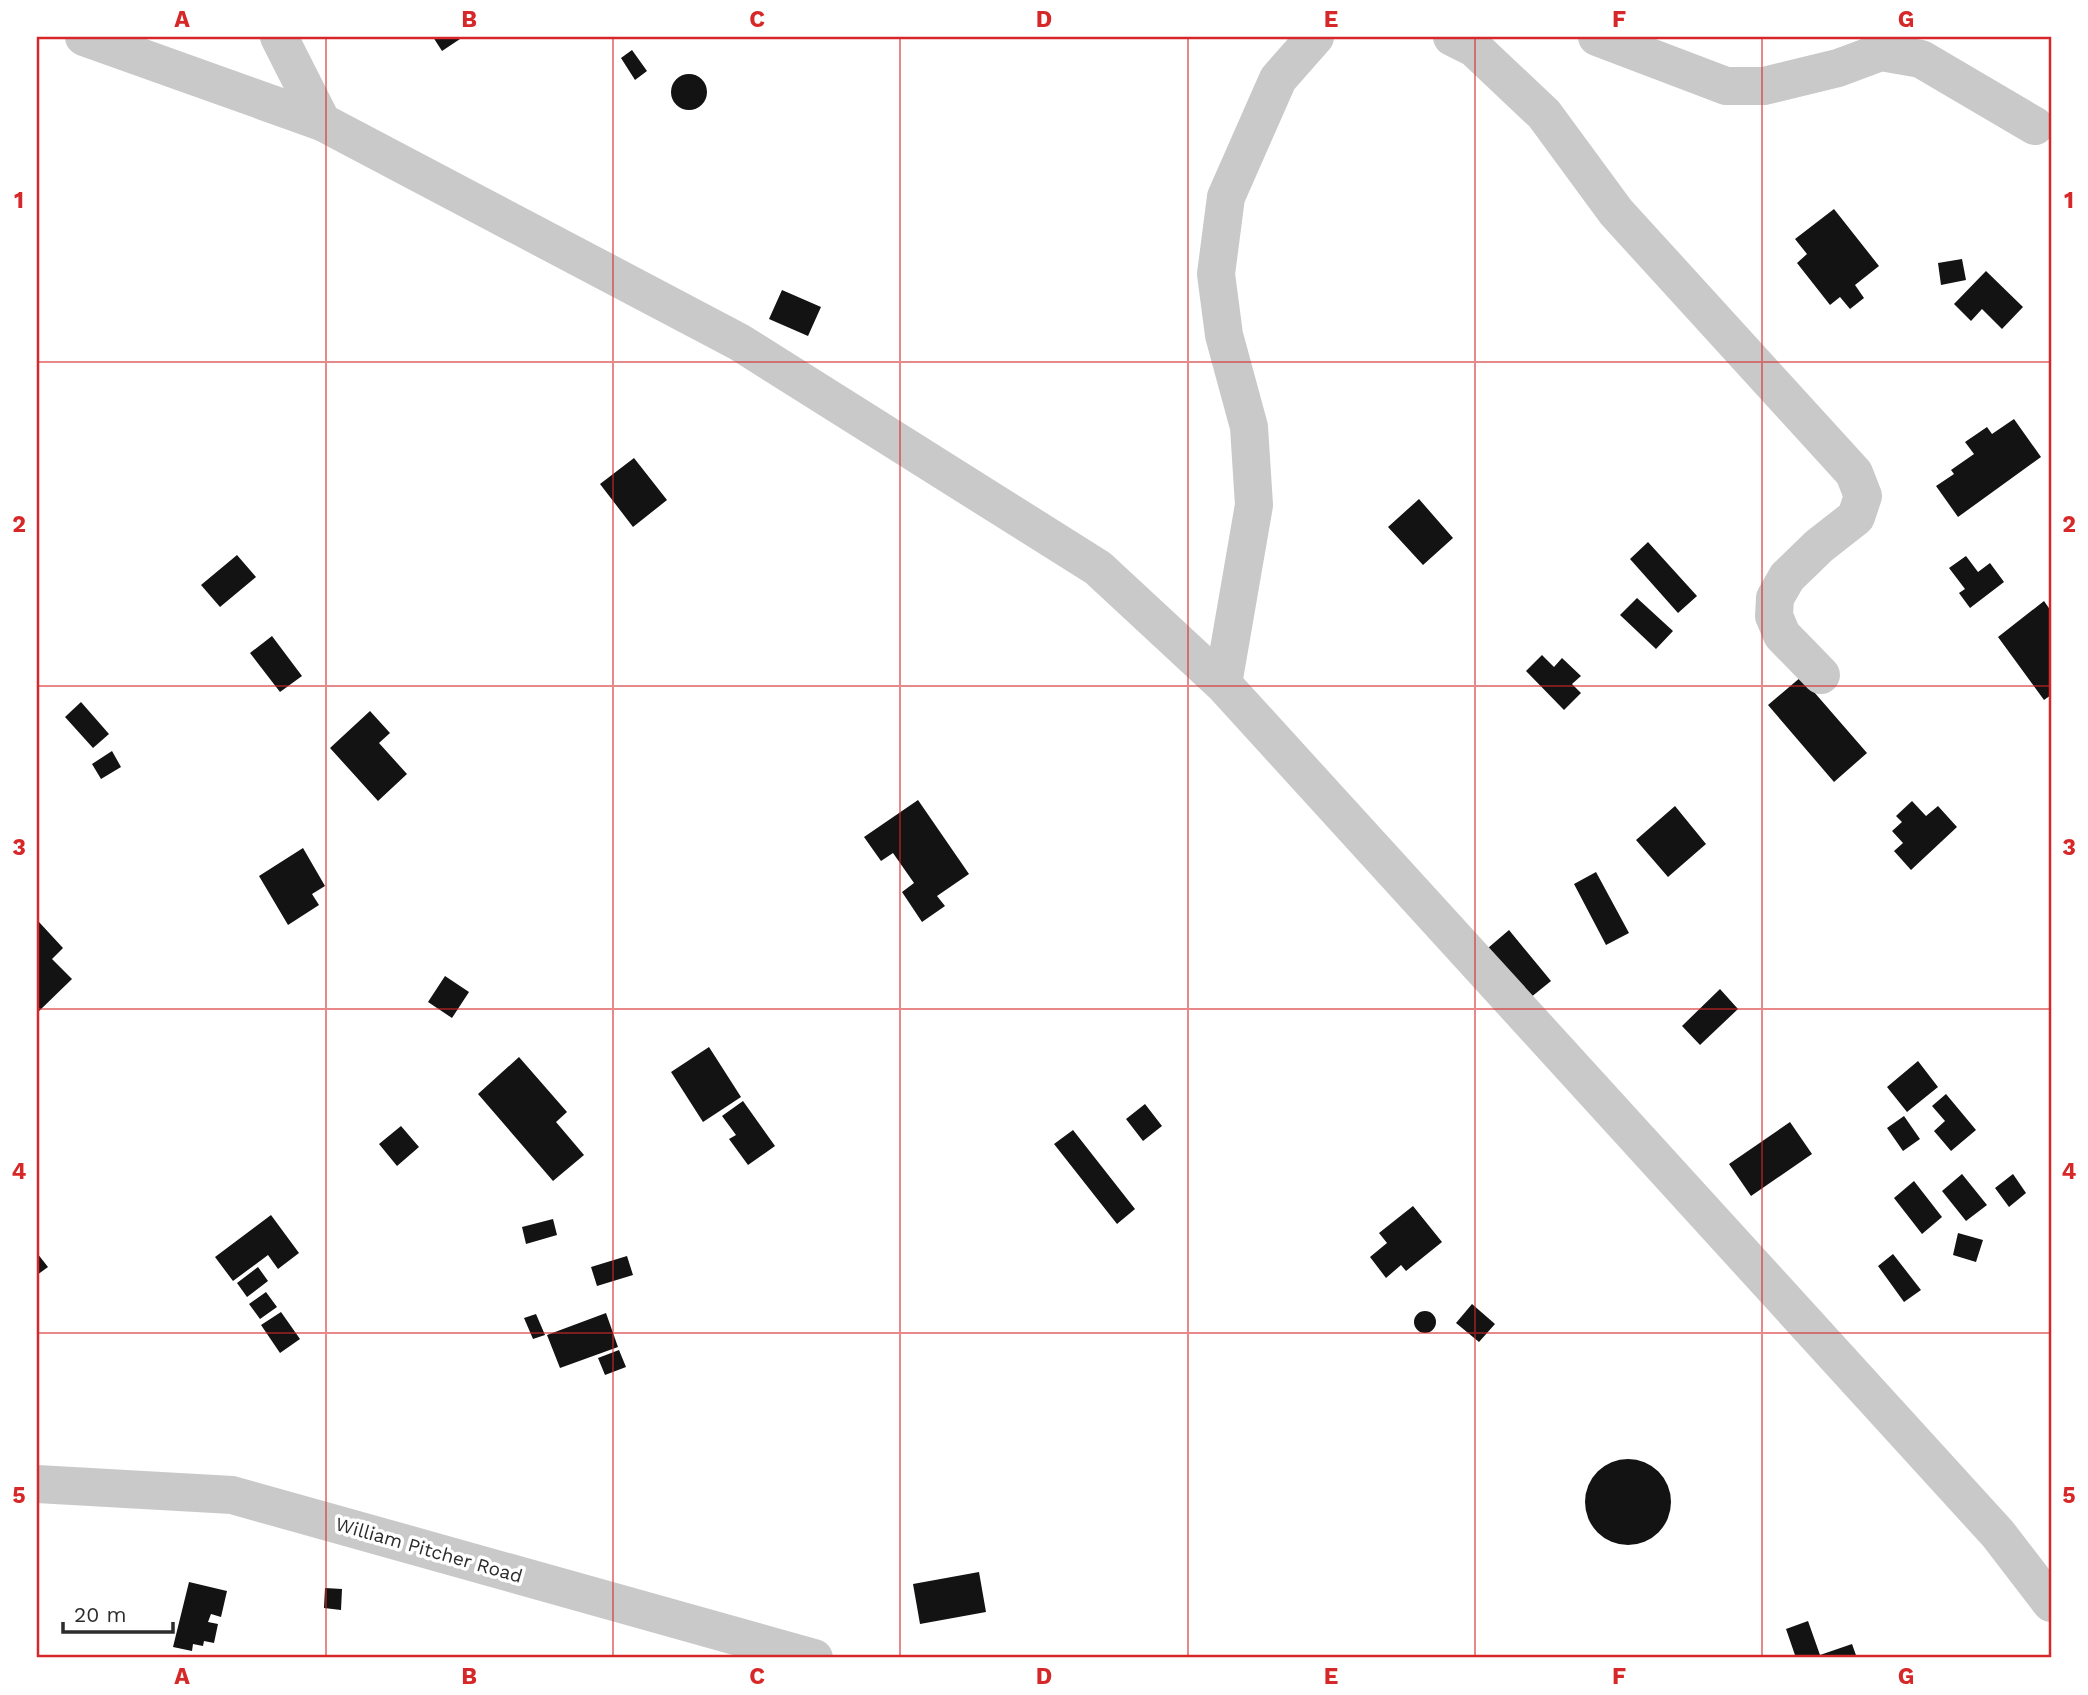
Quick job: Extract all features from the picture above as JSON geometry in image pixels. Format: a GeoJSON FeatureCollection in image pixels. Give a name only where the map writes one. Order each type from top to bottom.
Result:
{"type":"FeatureCollection","features":[{"type":"Feature","properties":{"kind":"street"},"geometry":{"type":"LineString","coordinates":[[83,37],[322,122],[751,350],[1098,568],[1223,684],[1998,1534],[2051,1603]]}},
{"type":"Feature","properties":{"kind":"street"},"geometry":{"type":"LineString","coordinates":[[279,37],[322,122]]}},
{"type":"Feature","properties":{"kind":"street"},"geometry":{"type":"LineString","coordinates":[[1223,684],[1254,505],[1249,428],[1224,335],[1216,274],[1226,197],[1278,79],[1315,37]]}},
{"type":"Feature","properties":{"kind":"street"},"geometry":{"type":"LineString","coordinates":[[1452,37],[1474,48],[1544,114],[1616,212],[1854,473],[1863,496],[1856,517],[1819,546],[1787,577],[1775,598],[1774,616],[1782,635],[1821,675]]}},
{"type":"Feature","properties":{"kind":"street"},"geometry":{"type":"LineString","coordinates":[[1597,37],[1726,86],[1764,86],[1839,68],[1881,52],[1921,59],[2035,126]]}},
{"type":"Feature","properties":{"kind":"street","name":"William Pitcher Road"},"geometry":{"type":"LineString","coordinates":[[37,1484],[232,1495],[814,1658]]}},
{"type":"Feature","properties":{"kind":"building"},"geometry":{"type":"Polygon","coordinates":[[[433,37],[463,37],[442,51],[433,37]]]}},
{"type":"Feature","properties":{"kind":"building"},"geometry":{"type":"Polygon","coordinates":[[[632,50],[647,71],[635,80],[621,58],[632,50]]]}},
{"type":"Feature","properties":{"kind":"building"},"geometry":{"type":"Polygon","coordinates":[[[689,74],[702,79],[707,92],[702,105],[689,110],[676,105],[671,92],[676,79],[689,74]]]}},
{"type":"Feature","properties":{"kind":"building"},"geometry":{"type":"Polygon","coordinates":[[[1834,209],[1879,266],[1855,285],[1864,298],[1850,309],[1840,297],[1830,305],[1797,263],[1807,254],[1795,239],[1834,209]]]}},
{"type":"Feature","properties":{"kind":"building"},"geometry":{"type":"Polygon","coordinates":[[[1962,259],[1966,280],[1941,285],[1938,263],[1962,259]]]}},
{"type":"Feature","properties":{"kind":"building"},"geometry":{"type":"Polygon","coordinates":[[[1986,271],[2023,307],[2002,329],[1982,309],[1971,321],[1954,304],[1986,271]]]}},
{"type":"Feature","properties":{"kind":"building"},"geometry":{"type":"Polygon","coordinates":[[[782,290],[821,307],[808,336],[769,319],[782,290]]]}},
{"type":"Feature","properties":{"kind":"building"},"geometry":{"type":"Polygon","coordinates":[[[2014,419],[2041,457],[1958,517],[1936,486],[1954,474],[1951,470],[1974,454],[1965,442],[1987,427],[1992,434],[2014,419]]]}},
{"type":"Feature","properties":{"kind":"building"},"geometry":{"type":"Polygon","coordinates":[[[634,458],[667,500],[633,527],[600,484],[634,458]]]}},
{"type":"Feature","properties":{"kind":"building"},"geometry":{"type":"Polygon","coordinates":[[[1419,499],[1453,538],[1423,565],[1388,527],[1419,499]]]}},
{"type":"Feature","properties":{"kind":"building"},"geometry":{"type":"Polygon","coordinates":[[[1648,542],[1697,596],[1678,613],[1630,559],[1648,542]]]}},
{"type":"Feature","properties":{"kind":"building"},"geometry":{"type":"Polygon","coordinates":[[[237,555],[256,577],[220,607],[201,585],[237,555]]]}},
{"type":"Feature","properties":{"kind":"building"},"geometry":{"type":"Polygon","coordinates":[[[1966,556],[1978,572],[1990,563],[2004,582],[1970,608],[1959,593],[1965,589],[1949,568],[1966,556]]]}},
{"type":"Feature","properties":{"kind":"building"},"geometry":{"type":"Polygon","coordinates":[[[1637,598],[1673,631],[1656,649],[1620,615],[1637,598]]]}},
{"type":"Feature","properties":{"kind":"building"},"geometry":{"type":"Polygon","coordinates":[[[2044,601],[2051,611],[2051,695],[2044,700],[1998,637],[2044,601]]]}},
{"type":"Feature","properties":{"kind":"building"},"geometry":{"type":"Polygon","coordinates":[[[272,636],[302,676],[280,692],[250,653],[272,636]]]}},
{"type":"Feature","properties":{"kind":"building"},"geometry":{"type":"Polygon","coordinates":[[[1542,655],[1554,667],[1562,658],[1581,676],[1572,684],[1581,693],[1564,710],[1526,671],[1542,655]]]}},
{"type":"Feature","properties":{"kind":"building"},"geometry":{"type":"Polygon","coordinates":[[[1801,677],[1867,753],[1834,782],[1768,705],[1801,677]]]}},
{"type":"Feature","properties":{"kind":"building"},"geometry":{"type":"Polygon","coordinates":[[[81,702],[109,734],[93,748],[65,717],[81,702]]]}},
{"type":"Feature","properties":{"kind":"building"},"geometry":{"type":"Polygon","coordinates":[[[370,711],[390,733],[379,743],[407,774],[378,801],[330,748],[370,711]]]}},
{"type":"Feature","properties":{"kind":"building"},"geometry":{"type":"Polygon","coordinates":[[[112,751],[121,767],[101,779],[92,764],[112,751]]]}},
{"type":"Feature","properties":{"kind":"building"},"geometry":{"type":"Polygon","coordinates":[[[918,800],[969,874],[937,896],[945,906],[922,922],[902,892],[914,883],[893,853],[881,861],[864,837],[918,800]]]}},
{"type":"Feature","properties":{"kind":"building"},"geometry":{"type":"Polygon","coordinates":[[[1912,801],[1926,816],[1938,806],[1957,827],[1911,870],[1894,851],[1903,843],[1892,831],[1902,822],[1896,816],[1912,801]]]}},
{"type":"Feature","properties":{"kind":"building"},"geometry":{"type":"Polygon","coordinates":[[[1675,806],[1706,844],[1668,877],[1636,840],[1675,806]]]}},
{"type":"Feature","properties":{"kind":"building"},"geometry":{"type":"Polygon","coordinates":[[[303,848],[325,886],[312,894],[319,905],[288,925],[259,876],[303,848]]]}},
{"type":"Feature","properties":{"kind":"building"},"geometry":{"type":"Polygon","coordinates":[[[1596,872],[1629,933],[1606,945],[1574,884],[1596,872]]]}},
{"type":"Feature","properties":{"kind":"building"},"geometry":{"type":"Polygon","coordinates":[[[39,922],[63,948],[52,959],[72,979],[37,1013],[37,925],[39,922]]]}},
{"type":"Feature","properties":{"kind":"building"},"geometry":{"type":"Polygon","coordinates":[[[1509,930],[1551,981],[1530,998],[1488,948],[1509,930]]]}},
{"type":"Feature","properties":{"kind":"building"},"geometry":{"type":"Polygon","coordinates":[[[445,976],[469,992],[452,1018],[428,1002],[445,976]]]}},
{"type":"Feature","properties":{"kind":"building"},"geometry":{"type":"Polygon","coordinates":[[[1720,989],[1738,1009],[1700,1045],[1682,1026],[1720,989]]]}},
{"type":"Feature","properties":{"kind":"building"},"geometry":{"type":"Polygon","coordinates":[[[709,1047],[741,1097],[703,1122],[671,1072],[709,1047]]]}},
{"type":"Feature","properties":{"kind":"building"},"geometry":{"type":"Polygon","coordinates":[[[519,1057],[567,1112],[556,1122],[584,1155],[553,1181],[478,1094],[519,1057]]]}},
{"type":"Feature","properties":{"kind":"building"},"geometry":{"type":"Polygon","coordinates":[[[1918,1061],[1938,1087],[1907,1112],[1887,1087],[1918,1061]]]}},
{"type":"Feature","properties":{"kind":"building"},"geometry":{"type":"Polygon","coordinates":[[[1946,1094],[1976,1130],[1951,1151],[1934,1131],[1945,1121],[1932,1106],[1946,1094]]]}},
{"type":"Feature","properties":{"kind":"building"},"geometry":{"type":"Polygon","coordinates":[[[743,1101],[775,1146],[748,1165],[729,1139],[736,1135],[722,1116],[743,1101]]]}},
{"type":"Feature","properties":{"kind":"building"},"geometry":{"type":"Polygon","coordinates":[[[1145,1104],[1162,1126],[1143,1141],[1126,1119],[1145,1104]]]}},
{"type":"Feature","properties":{"kind":"building"},"geometry":{"type":"Polygon","coordinates":[[[1904,1116],[1920,1139],[1903,1151],[1887,1128],[1904,1116]]]}},
{"type":"Feature","properties":{"kind":"building"},"geometry":{"type":"Polygon","coordinates":[[[1790,1122],[1812,1154],[1751,1196],[1729,1164],[1790,1122]]]}},
{"type":"Feature","properties":{"kind":"building"},"geometry":{"type":"Polygon","coordinates":[[[401,1126],[419,1147],[397,1166],[379,1144],[401,1126]]]}},
{"type":"Feature","properties":{"kind":"building"},"geometry":{"type":"Polygon","coordinates":[[[1073,1130],[1135,1209],[1117,1224],[1054,1144],[1073,1130]]]}},
{"type":"Feature","properties":{"kind":"building"},"geometry":{"type":"Polygon","coordinates":[[[1962,1174],[1987,1205],[1966,1221],[1942,1191],[1962,1174]]]}},
{"type":"Feature","properties":{"kind":"building"},"geometry":{"type":"Polygon","coordinates":[[[2013,1174],[2026,1193],[2009,1207],[1995,1188],[2013,1174]]]}},
{"type":"Feature","properties":{"kind":"building"},"geometry":{"type":"Polygon","coordinates":[[[1914,1181],[1942,1217],[1922,1234],[1894,1198],[1914,1181]]]}},
{"type":"Feature","properties":{"kind":"building"},"geometry":{"type":"Polygon","coordinates":[[[1413,1206],[1442,1242],[1406,1271],[1401,1265],[1386,1278],[1370,1257],[1387,1243],[1379,1233],[1413,1206]]]}},
{"type":"Feature","properties":{"kind":"building"},"geometry":{"type":"Polygon","coordinates":[[[271,1215],[299,1253],[278,1269],[268,1255],[233,1281],[215,1257],[271,1215]]]}},
{"type":"Feature","properties":{"kind":"building"},"geometry":{"type":"Polygon","coordinates":[[[553,1219],[557,1235],[526,1244],[522,1227],[553,1219]]]}},
{"type":"Feature","properties":{"kind":"building"},"geometry":{"type":"Polygon","coordinates":[[[1958,1233],[1983,1240],[1976,1262],[1953,1255],[1958,1233]]]}},
{"type":"Feature","properties":{"kind":"building"},"geometry":{"type":"Polygon","coordinates":[[[37,1253],[48,1267],[37,1275],[37,1253]]]}},
{"type":"Feature","properties":{"kind":"building"},"geometry":{"type":"Polygon","coordinates":[[[1893,1254],[1921,1290],[1904,1302],[1878,1266],[1893,1254]]]}},
{"type":"Feature","properties":{"kind":"building"},"geometry":{"type":"Polygon","coordinates":[[[627,1256],[633,1275],[597,1286],[591,1267],[627,1256]]]}},
{"type":"Feature","properties":{"kind":"building"},"geometry":{"type":"Polygon","coordinates":[[[258,1267],[268,1281],[247,1297],[237,1283],[258,1267]]]}},
{"type":"Feature","properties":{"kind":"building"},"geometry":{"type":"Polygon","coordinates":[[[266,1292],[277,1307],[260,1319],[249,1304],[266,1292]]]}},
{"type":"Feature","properties":{"kind":"building"},"geometry":{"type":"Polygon","coordinates":[[[1472,1304],[1495,1324],[1479,1342],[1456,1323],[1472,1304]]]}},
{"type":"Feature","properties":{"kind":"building"},"geometry":{"type":"Polygon","coordinates":[[[1421,1311],[1429,1311],[1436,1318],[1436,1326],[1429,1333],[1421,1333],[1414,1326],[1414,1318],[1421,1311]]]}},
{"type":"Feature","properties":{"kind":"building"},"geometry":{"type":"Polygon","coordinates":[[[281,1312],[300,1339],[280,1353],[261,1325],[281,1312]]]}},
{"type":"Feature","properties":{"kind":"building"},"geometry":{"type":"Polygon","coordinates":[[[606,1313],[618,1347],[560,1368],[547,1335],[606,1313]]]}},
{"type":"Feature","properties":{"kind":"building"},"geometry":{"type":"Polygon","coordinates":[[[536,1314],[545,1335],[533,1339],[524,1318],[536,1314]]]}},
{"type":"Feature","properties":{"kind":"building"},"geometry":{"type":"Polygon","coordinates":[[[619,1350],[626,1367],[605,1375],[598,1358],[619,1350]]]}},
{"type":"Feature","properties":{"kind":"building"},"geometry":{"type":"Polygon","coordinates":[[[1620,1459],[1636,1459],[1659,1471],[1668,1485],[1671,1502],[1668,1519],[1659,1533],[1636,1545],[1620,1545],[1604,1538],[1592,1526],[1585,1510],[1585,1494],[1592,1478],[1604,1466],[1620,1459]]]}},
{"type":"Feature","properties":{"kind":"building"},"geometry":{"type":"Polygon","coordinates":[[[979,1572],[986,1612],[920,1624],[913,1584],[979,1572]]]}},
{"type":"Feature","properties":{"kind":"building"},"geometry":{"type":"Polygon","coordinates":[[[189,1582],[227,1591],[221,1617],[211,1614],[208,1622],[218,1624],[214,1643],[204,1641],[203,1646],[193,1644],[192,1651],[173,1647],[189,1582]]]}},
{"type":"Feature","properties":{"kind":"building"},"geometry":{"type":"Polygon","coordinates":[[[325,1588],[342,1589],[341,1610],[324,1608],[325,1588]]]}},
{"type":"Feature","properties":{"kind":"building"},"geometry":{"type":"Polygon","coordinates":[[[1808,1621],[1820,1655],[1852,1644],[1857,1658],[1796,1658],[1786,1629],[1808,1621]]]}}]}
